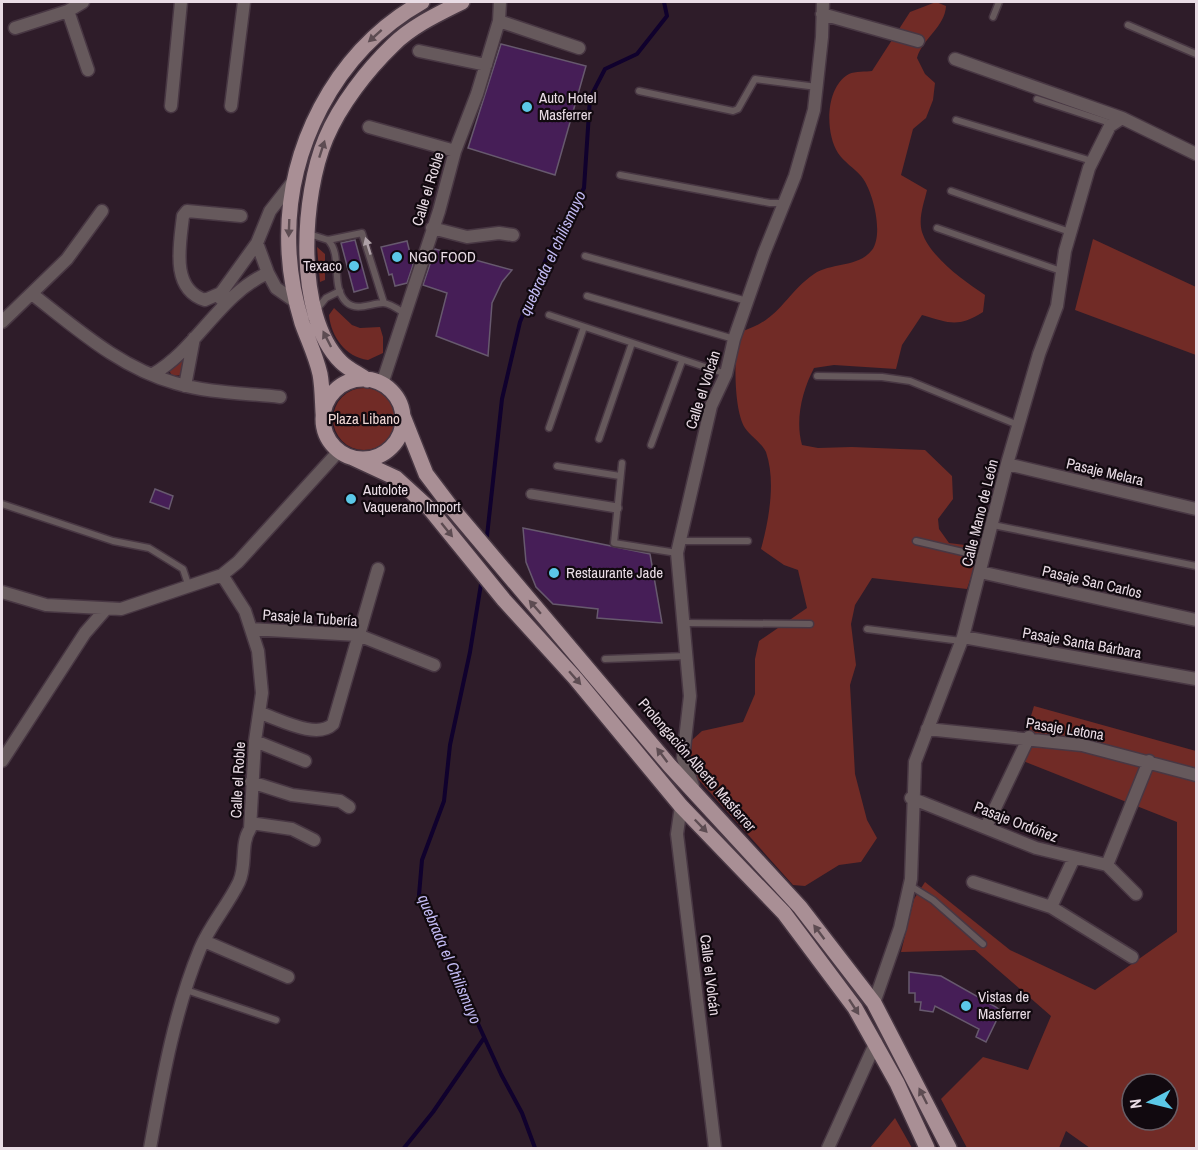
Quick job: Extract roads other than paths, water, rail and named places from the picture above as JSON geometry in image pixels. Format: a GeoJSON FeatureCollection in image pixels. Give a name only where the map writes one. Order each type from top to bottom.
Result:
{"type":"FeatureCollection","features":[{"type":"Feature","properties":{"kind":"main road"},"geometry":{"type":"LineString","coordinates":[[422,2],[385,27],[364,46],[333,85],[306,140],[295,179],[290,208],[289,251],[296,302],[320,375],[324,424],[329,439],[346,454],[396,478],[430,508],[504,600],[575,678],[681,806],[784,913],[855,1008],[876,1042],[927,1149]]}},
{"type":"Feature","properties":{"kind":"main road"},"geometry":{"type":"LineString","coordinates":[[346,454],[375,458],[389,450],[398,438],[403,416],[399,401],[375,382],[341,362],[322,332],[315,311],[306,265],[307,232],[314,176],[327,136],[346,103],[394,44],[429,18],[462,2]]}},
{"type":"Feature","properties":{"kind":"main road"},"geometry":{"type":"LineString","coordinates":[[324,424],[325,409],[332,395],[344,384],[375,382]]}},
{"type":"Feature","properties":{"kind":"main road","name":"Prolongación Alberto Masferrer"},"geometry":{"type":"LineString","coordinates":[[403,416],[426,474],[451,507],[697,795],[800,907],[874,1003],[949,1149]]}},
{"type":"Feature","properties":{"kind":"street"},"geometry":{"type":"LineString","coordinates":[[15,28],[68,11],[83,2]]}},
{"type":"Feature","properties":{"kind":"street"},"geometry":{"type":"LineString","coordinates":[[171,106],[181,2]]}},
{"type":"Feature","properties":{"kind":"street"},"geometry":{"type":"LineString","coordinates":[[231,106],[244,2]]}},
{"type":"Feature","properties":{"kind":"street","name":"Calle el Roble"},"geometry":{"type":"LineString","coordinates":[[375,382],[404,313],[455,151],[468,122],[499,21],[500,2]]}},
{"type":"Feature","properties":{"kind":"street"},"geometry":{"type":"LineString","coordinates":[[822,8],[918,40]]}},
{"type":"Feature","properties":{"kind":"street","name":"Calle el Volcán"},"geometry":{"type":"LineString","coordinates":[[697,795],[683,758],[690,696],[686,623],[677,573],[679,547],[705,427],[726,374],[734,339],[747,301],[786,203],[811,121],[818,87],[822,8]]}},
{"type":"Feature","properties":{"kind":"street"},"geometry":{"type":"LineString","coordinates":[[68,11],[88,70]]}},
{"type":"Feature","properties":{"kind":"street"},"geometry":{"type":"LineString","coordinates":[[499,21],[579,48]]}},
{"type":"Feature","properties":{"kind":"street"},"geometry":{"type":"LineString","coordinates":[[419,51],[486,65]]}},
{"type":"Feature","properties":{"kind":"street"},"geometry":{"type":"LineString","coordinates":[[955,58],[1197,154]]}},
{"type":"Feature","properties":{"kind":"street","name":"Calle Mano de León"},"geometry":{"type":"LineString","coordinates":[[874,1003],[900,928],[909,885],[911,798],[915,762],[962,639],[1018,425],[1039,354],[1057,306],[1070,232],[1092,161],[1103,138],[1118,121]]}},
{"type":"Feature","properties":{"kind":"street"},"geometry":{"type":"LineString","coordinates":[[369,127],[455,151]]}},
{"type":"Feature","properties":{"kind":"street"},"geometry":{"type":"LineString","coordinates":[[241,216],[187,212],[183,216],[179,262],[183,283],[196,297],[205,300],[221,293],[257,243],[270,211],[295,179]]}},
{"type":"Feature","properties":{"kind":"street"},"geometry":{"type":"LineString","coordinates":[[2,322],[14,307],[32,294],[67,259],[102,211]]}},
{"type":"Feature","properties":{"kind":"street"},"geometry":{"type":"LineString","coordinates":[[432,228],[467,237],[494,233],[513,235]]}},
{"type":"Feature","properties":{"kind":"street"},"geometry":{"type":"LineString","coordinates":[[257,243],[276,288],[296,302]]}},
{"type":"Feature","properties":{"kind":"street"},"geometry":{"type":"LineString","coordinates":[[153,375],[246,286],[268,273]]}},
{"type":"Feature","properties":{"kind":"street"},"geometry":{"type":"LineString","coordinates":[[221,293],[221,309]]}},
{"type":"Feature","properties":{"kind":"street"},"geometry":{"type":"LineString","coordinates":[[32,294],[99,347],[153,375],[185,386],[280,397]]}},
{"type":"Feature","properties":{"kind":"street"},"geometry":{"type":"LineString","coordinates":[[185,386],[194,338]]}},
{"type":"Feature","properties":{"kind":"street"},"geometry":{"type":"LineString","coordinates":[[2,592],[46,605],[105,610],[131,607],[222,575],[238,562],[346,454]]}},
{"type":"Feature","properties":{"kind":"street","name":"Pasaje Melara"},"geometry":{"type":"LineString","coordinates":[[1007,464],[1197,509]]}},
{"type":"Feature","properties":{"kind":"street"},"geometry":{"type":"LineString","coordinates":[[531,494],[617,508]]}},
{"type":"Feature","properties":{"kind":"street"},"geometry":{"type":"LineString","coordinates":[[260,713],[316,731],[329,728],[337,713],[378,569]]}},
{"type":"Feature","properties":{"kind":"street","name":"Pasaje San Carlos"},"geometry":{"type":"LineString","coordinates":[[980,572],[1197,620]]}},
{"type":"Feature","properties":{"kind":"street","name":"Calle el Roble"},"geometry":{"type":"LineString","coordinates":[[150,1149],[163,1074],[186,990],[204,941],[240,881],[250,823],[251,782],[262,693],[258,651],[245,611],[222,575]]}},
{"type":"Feature","properties":{"kind":"street"},"geometry":{"type":"LineString","coordinates":[[2,758],[79,641],[105,610]]}},
{"type":"Feature","properties":{"kind":"street","name":"Pasaje la Tubería"},"geometry":{"type":"LineString","coordinates":[[251,629],[358,635],[434,664]]}},
{"type":"Feature","properties":{"kind":"street","name":"Pasaje Santa Bárbara"},"geometry":{"type":"LineString","coordinates":[[962,639],[1197,679]]}},
{"type":"Feature","properties":{"kind":"street","name":"Pasaje Letona"},"geometry":{"type":"LineString","coordinates":[[927,729],[1029,737],[1082,744],[1197,775]]}},
{"type":"Feature","properties":{"kind":"street"},"geometry":{"type":"LineString","coordinates":[[986,827],[1029,737]]}},
{"type":"Feature","properties":{"kind":"street"},"geometry":{"type":"LineString","coordinates":[[255,741],[305,761]]}},
{"type":"Feature","properties":{"kind":"street"},"geometry":{"type":"LineString","coordinates":[[1136,894],[1107,865],[1149,761]]}},
{"type":"Feature","properties":{"kind":"street"},"geometry":{"type":"LineString","coordinates":[[251,782],[292,795],[339,801],[349,807]]}},
{"type":"Feature","properties":{"kind":"street","name":"Pasaje Ordóñez"},"geometry":{"type":"LineString","coordinates":[[911,798],[1036,848],[1107,865]]}},
{"type":"Feature","properties":{"kind":"street","name":"Calle el Volcán"},"geometry":{"type":"LineString","coordinates":[[681,806],[677,834],[715,1149]]}},
{"type":"Feature","properties":{"kind":"street"},"geometry":{"type":"LineString","coordinates":[[250,823],[292,829],[314,840]]}},
{"type":"Feature","properties":{"kind":"street"},"geometry":{"type":"LineString","coordinates":[[1051,907],[1074,858]]}},
{"type":"Feature","properties":{"kind":"street"},"geometry":{"type":"LineString","coordinates":[[973,882],[1051,907],[1132,957]]}},
{"type":"Feature","properties":{"kind":"street"},"geometry":{"type":"LineString","coordinates":[[204,941],[288,977]]}},
{"type":"Feature","properties":{"kind":"street"},"geometry":{"type":"LineString","coordinates":[[828,1149],[876,1042]]}},
{"type":"Feature","properties":{"kind":"lane"},"geometry":{"type":"LineString","coordinates":[[993,17],[999,2]]}},
{"type":"Feature","properties":{"kind":"lane"},"geometry":{"type":"LineString","coordinates":[[1128,26],[1197,54]]}},
{"type":"Feature","properties":{"kind":"lane"},"geometry":{"type":"LineString","coordinates":[[639,91],[733,111],[738,109],[755,79],[818,87]]}},
{"type":"Feature","properties":{"kind":"lane"},"geometry":{"type":"LineString","coordinates":[[1037,99],[1118,121]]}},
{"type":"Feature","properties":{"kind":"lane"},"geometry":{"type":"LineString","coordinates":[[956,120],[1092,161]]}},
{"type":"Feature","properties":{"kind":"lane"},"geometry":{"type":"LineString","coordinates":[[620,175],[770,203],[786,203]]}},
{"type":"Feature","properties":{"kind":"lane"},"geometry":{"type":"LineString","coordinates":[[951,191],[1070,232]]}},
{"type":"Feature","properties":{"kind":"lane"},"geometry":{"type":"LineString","coordinates":[[937,228],[1062,271]]}},
{"type":"Feature","properties":{"kind":"lane"},"geometry":{"type":"LineString","coordinates":[[307,232],[313,237],[328,240],[358,233],[364,236],[384,303]]}},
{"type":"Feature","properties":{"kind":"lane"},"geometry":{"type":"LineString","coordinates":[[328,240],[333,247],[340,291],[347,303],[353,306],[384,303],[404,313]]}},
{"type":"Feature","properties":{"kind":"lane"},"geometry":{"type":"LineString","coordinates":[[585,256],[747,301]]}},
{"type":"Feature","properties":{"kind":"lane"},"geometry":{"type":"LineString","coordinates":[[315,311],[326,298],[340,291]]}},
{"type":"Feature","properties":{"kind":"lane"},"geometry":{"type":"LineString","coordinates":[[587,296],[734,339]]}},
{"type":"Feature","properties":{"kind":"lane"},"geometry":{"type":"LineString","coordinates":[[549,315],[726,374]]}},
{"type":"Feature","properties":{"kind":"lane"},"geometry":{"type":"LineString","coordinates":[[549,428],[584,327]]}},
{"type":"Feature","properties":{"kind":"lane"},"geometry":{"type":"LineString","coordinates":[[599,439],[632,343]]}},
{"type":"Feature","properties":{"kind":"lane"},"geometry":{"type":"LineString","coordinates":[[651,445],[682,361]]}},
{"type":"Feature","properties":{"kind":"lane"},"geometry":{"type":"LineString","coordinates":[[817,376],[882,377],[910,381],[1018,425]]}},
{"type":"Feature","properties":{"kind":"lane"},"geometry":{"type":"LineString","coordinates":[[622,463],[614,543],[679,547],[748,541]]}},
{"type":"Feature","properties":{"kind":"lane"},"geometry":{"type":"LineString","coordinates":[[557,466],[620,476]]}},
{"type":"Feature","properties":{"kind":"lane"},"geometry":{"type":"LineString","coordinates":[[2,504],[112,541],[148,548],[183,569],[189,587]]}},
{"type":"Feature","properties":{"kind":"lane"},"geometry":{"type":"LineString","coordinates":[[993,525],[1196,566]]}},
{"type":"Feature","properties":{"kind":"lane"},"geometry":{"type":"LineString","coordinates":[[916,541],[984,557]]}},
{"type":"Feature","properties":{"kind":"lane"},"geometry":{"type":"LineString","coordinates":[[686,623],[810,624]]}},
{"type":"Feature","properties":{"kind":"lane"},"geometry":{"type":"LineString","coordinates":[[867,629],[962,639]]}},
{"type":"Feature","properties":{"kind":"lane"},"geometry":{"type":"LineString","coordinates":[[605,659],[687,656]]}},
{"type":"Feature","properties":{"kind":"lane"},"geometry":{"type":"LineString","coordinates":[[909,885],[933,900],[983,944]]}},
{"type":"Feature","properties":{"kind":"lane"},"geometry":{"type":"LineString","coordinates":[[186,990],[276,1020]]}},
{"type":"Feature","properties":{"kind":"waterway","name":"quebrada el chilismuyo"},"geometry":{"type":"LineString","coordinates":[[487,536],[502,399],[520,322],[549,252],[584,188],[590,98],[605,69],[637,54],[667,16],[664,2]]}},
{"type":"Feature","properties":{"kind":"waterway","name":"quebrada el Chilismuyo"},"geometry":{"type":"LineString","coordinates":[[481,584],[470,652],[450,745],[444,801],[422,860],[419,895],[501,1074],[522,1113],[535,1148]]}},
{"type":"Feature","properties":{"kind":"waterway"},"geometry":{"type":"LineString","coordinates":[[404,1148],[433,1112],[484,1038]]}},
{"type":"Feature","properties":{"kind":"place","name":"Auto Hotel Masferrer"},"geometry":{"type":"Point","coordinates":[527,107]}},
{"type":"Feature","properties":{"kind":"place","name":"NGO FOOD"},"geometry":{"type":"Point","coordinates":[397,257]}},
{"type":"Feature","properties":{"kind":"place","name":"Texaco"},"geometry":{"type":"Point","coordinates":[354,266]}},
{"type":"Feature","properties":{"kind":"place","name":"Autolote Vaquerano Import"},"geometry":{"type":"Point","coordinates":[351,499]}},
{"type":"Feature","properties":{"kind":"place","name":"Restaurante Jade"},"geometry":{"type":"Point","coordinates":[554,573]}},
{"type":"Feature","properties":{"kind":"place","name":"Vistas de Masferrer"},"geometry":{"type":"Point","coordinates":[966,1006]}},
{"type":"Feature","properties":{"kind":"park label","name":"Plaza Libano"},"geometry":{"type":"Point","coordinates":[364,419]}}]}
